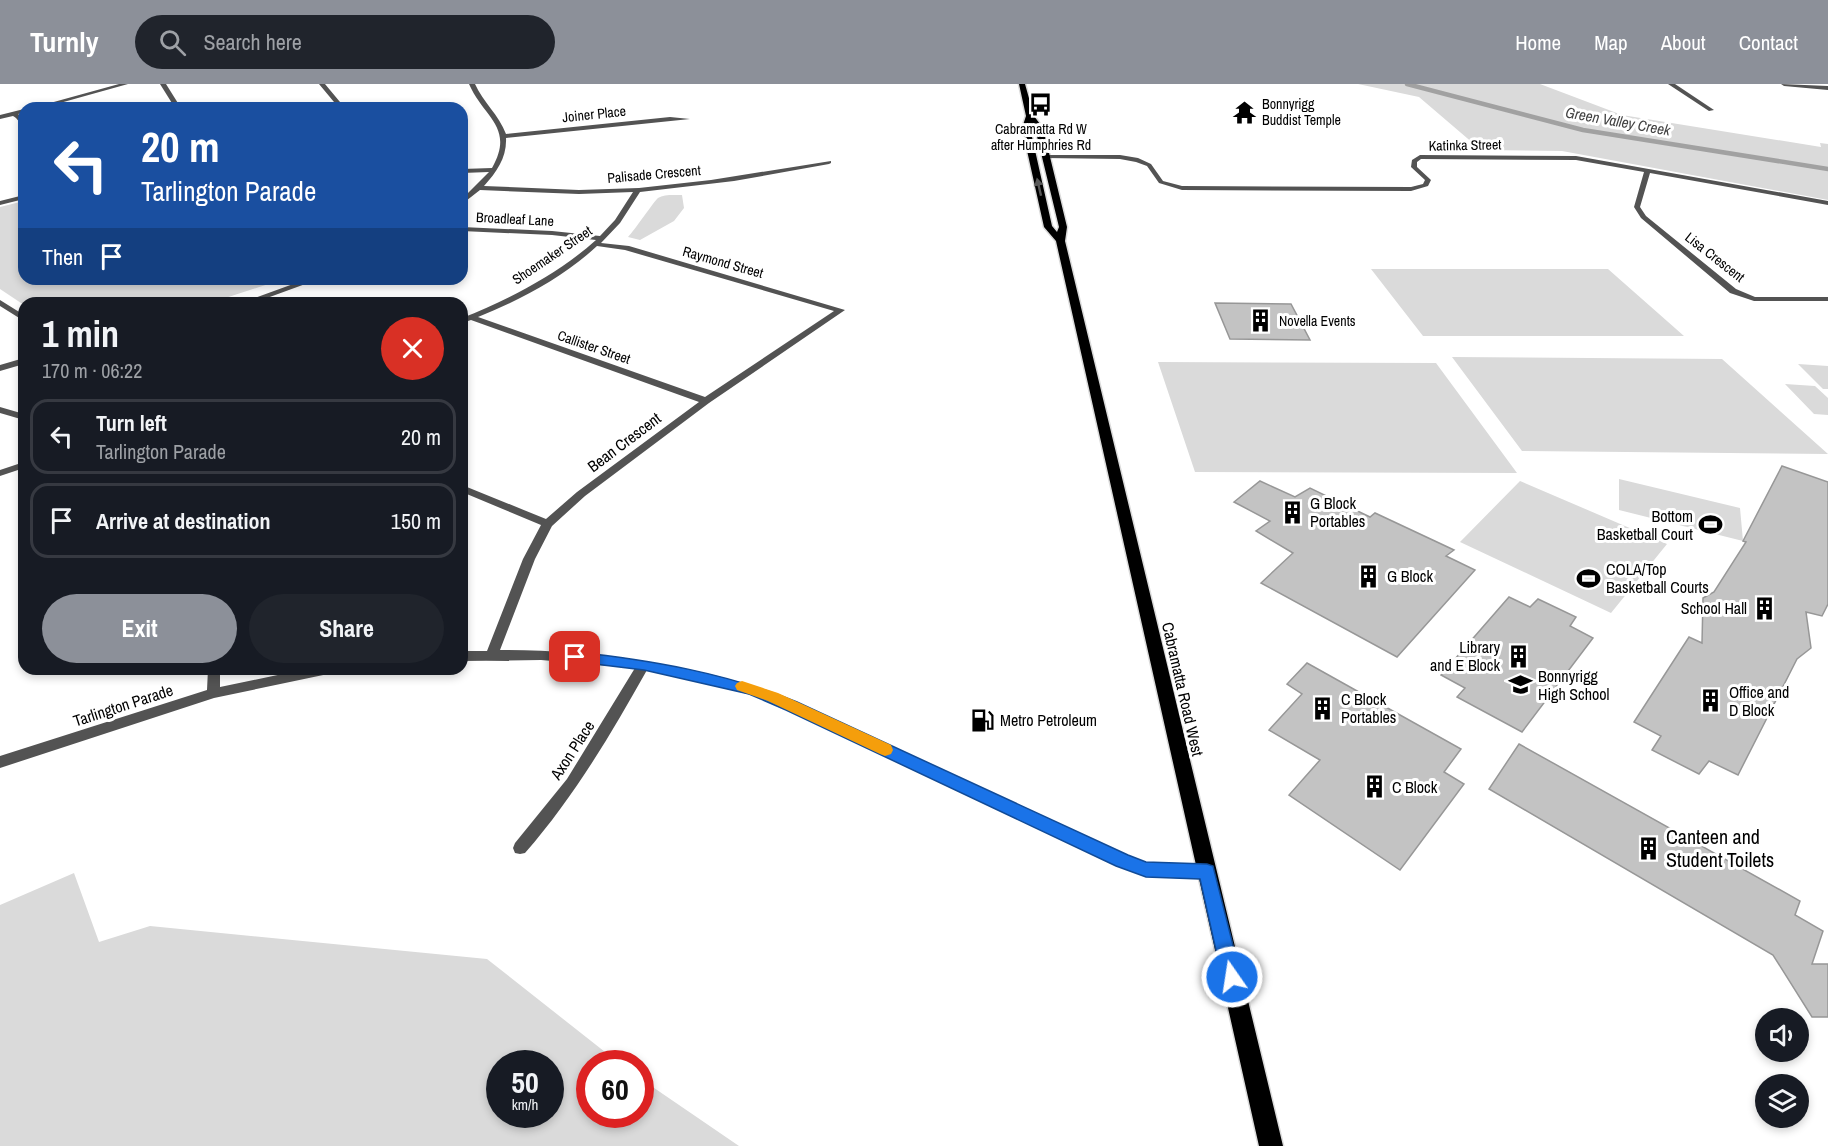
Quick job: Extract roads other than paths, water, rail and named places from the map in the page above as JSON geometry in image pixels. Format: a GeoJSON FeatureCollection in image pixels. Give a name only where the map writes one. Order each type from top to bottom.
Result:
{"type":"FeatureCollection","features":[{"type":"Feature","properties":{"kind":"main road","name":"Cabramatta Road West"},"geometry":{"type":"LineString","coordinates":[[1022,84],[1030,116],[1039,128],[1063,227],[1060,241],[1271,1146]]}},
{"type":"Feature","properties":{"kind":"main road","name":"Cabramatta Road West"},"geometry":{"type":"LineString","coordinates":[[1030,116],[1026,128],[1048,227],[1060,241]]}},
{"type":"Feature","properties":{"kind":"street"},"geometry":{"type":"LineString","coordinates":[[58,102],[125,84]]}},
{"type":"Feature","properties":{"kind":"street"},"geometry":{"type":"LineString","coordinates":[[163,84],[174,102]]}},
{"type":"Feature","properties":{"kind":"street"},"geometry":{"type":"LineString","coordinates":[[322,84],[337,102]]}},
{"type":"Feature","properties":{"kind":"street"},"geometry":{"type":"LineString","coordinates":[[468,197],[479,189],[494,170],[502,154],[504,136],[499,122],[484,106],[472,84]]}},
{"type":"Feature","properties":{"kind":"street"},"geometry":{"type":"LineString","coordinates":[[1671,84],[1711,110]]}},
{"type":"Feature","properties":{"kind":"street"},"geometry":{"type":"LineString","coordinates":[[1784,84],[1828,88]]}},
{"type":"Feature","properties":{"kind":"street"},"geometry":{"type":"LineString","coordinates":[[0,117],[18,113]]}},
{"type":"Feature","properties":{"kind":"street"},"geometry":{"type":"LineString","coordinates":[[14,114],[18,116]]}},
{"type":"Feature","properties":{"kind":"street","name":"Joiner Place"},"geometry":{"type":"LineString","coordinates":[[504,136],[687,119]]}},
{"type":"Feature","properties":{"kind":"street","name":"Katinka Street"},"geometry":{"type":"LineString","coordinates":[[1046,157],[1120,157],[1138,160],[1149,165],[1161,182],[1196,189],[1411,189],[1426,185],[1428,180],[1414,167],[1414,161],[1420,157],[1557,156],[1828,203]]}},
{"type":"Feature","properties":{"kind":"street","name":"Palisade Crescent"},"geometry":{"type":"LineString","coordinates":[[479,189],[565,192],[638,190],[762,175],[829,162]]}},
{"type":"Feature","properties":{"kind":"street"},"geometry":{"type":"LineString","coordinates":[[468,171],[494,170]]}},
{"type":"Feature","properties":{"kind":"street","name":"Lisa Crescent"},"geometry":{"type":"LineString","coordinates":[[1648,170],[1637,207],[1643,217],[1733,291],[1754,299],[1828,299]]}},
{"type":"Feature","properties":{"kind":"street","name":"Shoemaker Street"},"geometry":{"type":"LineString","coordinates":[[468,319],[538,284],[599,241],[626,209],[638,190]]}},
{"type":"Feature","properties":{"kind":"street"},"geometry":{"type":"LineString","coordinates":[[0,203],[18,198]]}},
{"type":"Feature","properties":{"kind":"street","name":"Broadleaf Lane"},"geometry":{"type":"LineString","coordinates":[[468,229],[552,232],[599,241]]}},
{"type":"Feature","properties":{"kind":"street","name":"Raymond Street"},"geometry":{"type":"LineString","coordinates":[[599,241],[841,310]]}},
{"type":"Feature","properties":{"kind":"street"},"geometry":{"type":"LineString","coordinates":[[262,297],[298,285]]}},
{"type":"Feature","properties":{"kind":"street"},"geometry":{"type":"LineString","coordinates":[[0,302],[18,315]]}},
{"type":"Feature","properties":{"kind":"street","name":"Bean Crescent"},"geometry":{"type":"LineString","coordinates":[[492,654],[529,559],[547,524],[581,494],[706,401],[841,310]]}},
{"type":"Feature","properties":{"kind":"street","name":"Callister Street"},"geometry":{"type":"LineString","coordinates":[[472,318],[706,401]]}},
{"type":"Feature","properties":{"kind":"street"},"geometry":{"type":"LineString","coordinates":[[0,368],[18,363]]}},
{"type":"Feature","properties":{"kind":"street"},"geometry":{"type":"LineString","coordinates":[[0,410],[18,415]]}},
{"type":"Feature","properties":{"kind":"street"},"geometry":{"type":"LineString","coordinates":[[0,473],[18,467]]}},
{"type":"Feature","properties":{"kind":"street"},"geometry":{"type":"LineString","coordinates":[[468,491],[547,524]]}},
{"type":"Feature","properties":{"kind":"street"},"geometry":{"type":"LineString","coordinates":[[468,656],[552,656],[644,664],[730,683],[773,697],[1122,861],[1146,869],[1207,872]]}},
{"type":"Feature","properties":{"kind":"street","name":"Axon Place"},"geometry":{"type":"LineString","coordinates":[[520,848],[548,817],[595,750],[644,664]]}},
{"type":"Feature","properties":{"kind":"street"},"geometry":{"type":"LineString","coordinates":[[213,693],[214,675]]}},
{"type":"Feature","properties":{"kind":"street","name":"Tarlington Parade"},"geometry":{"type":"LineString","coordinates":[[0,762],[213,693],[299,675]]}},
{"type":"Feature","properties":{"kind":"waterway","name":"Green Valley Creek"},"geometry":{"type":"LineString","coordinates":[[1407,84],[1583,130],[1828,169]]}},
{"type":"Feature","properties":{"kind":"place","name":"Cabramatta Rd W after Humphries Rd"},"geometry":{"type":"Point","coordinates":[1041,105]}},
{"type":"Feature","properties":{"kind":"place","name":"Bonnyrigg Buddist Temple"},"geometry":{"type":"Point","coordinates":[1244,112]}},
{"type":"Feature","properties":{"kind":"place","name":"Novella Events"},"geometry":{"type":"Point","coordinates":[1261,321]}},
{"type":"Feature","properties":{"kind":"place","name":"G Block Portables"},"geometry":{"type":"Point","coordinates":[1292,512]}},
{"type":"Feature","properties":{"kind":"place","name":"Bottom Basketball Court"},"geometry":{"type":"Point","coordinates":[1711,525]}},
{"type":"Feature","properties":{"kind":"place","name":"G Block"},"geometry":{"type":"Point","coordinates":[1369,576]}},
{"type":"Feature","properties":{"kind":"place","name":"COLA/Top Basketball Courts"},"geometry":{"type":"Point","coordinates":[1588,578]}},
{"type":"Feature","properties":{"kind":"place","name":"School Hall"},"geometry":{"type":"Point","coordinates":[1765,608]}},
{"type":"Feature","properties":{"kind":"place","name":"Library and E Block"},"geometry":{"type":"Point","coordinates":[1518,656]}},
{"type":"Feature","properties":{"kind":"place","name":"Bonnyrigg High School"},"geometry":{"type":"Point","coordinates":[1520,685]}},
{"type":"Feature","properties":{"kind":"place","name":"Office and D Block"},"geometry":{"type":"Point","coordinates":[1711,701]}},
{"type":"Feature","properties":{"kind":"place","name":"C Block Portables"},"geometry":{"type":"Point","coordinates":[1323,708]}},
{"type":"Feature","properties":{"kind":"place","name":"Metro Petroleum"},"geometry":{"type":"Point","coordinates":[982,720]}},
{"type":"Feature","properties":{"kind":"place","name":"C Block"},"geometry":{"type":"Point","coordinates":[1374,787]}},
{"type":"Feature","properties":{"kind":"place","name":"Canteen and Student Toilets"},"geometry":{"type":"Point","coordinates":[1648,848]}}]}
